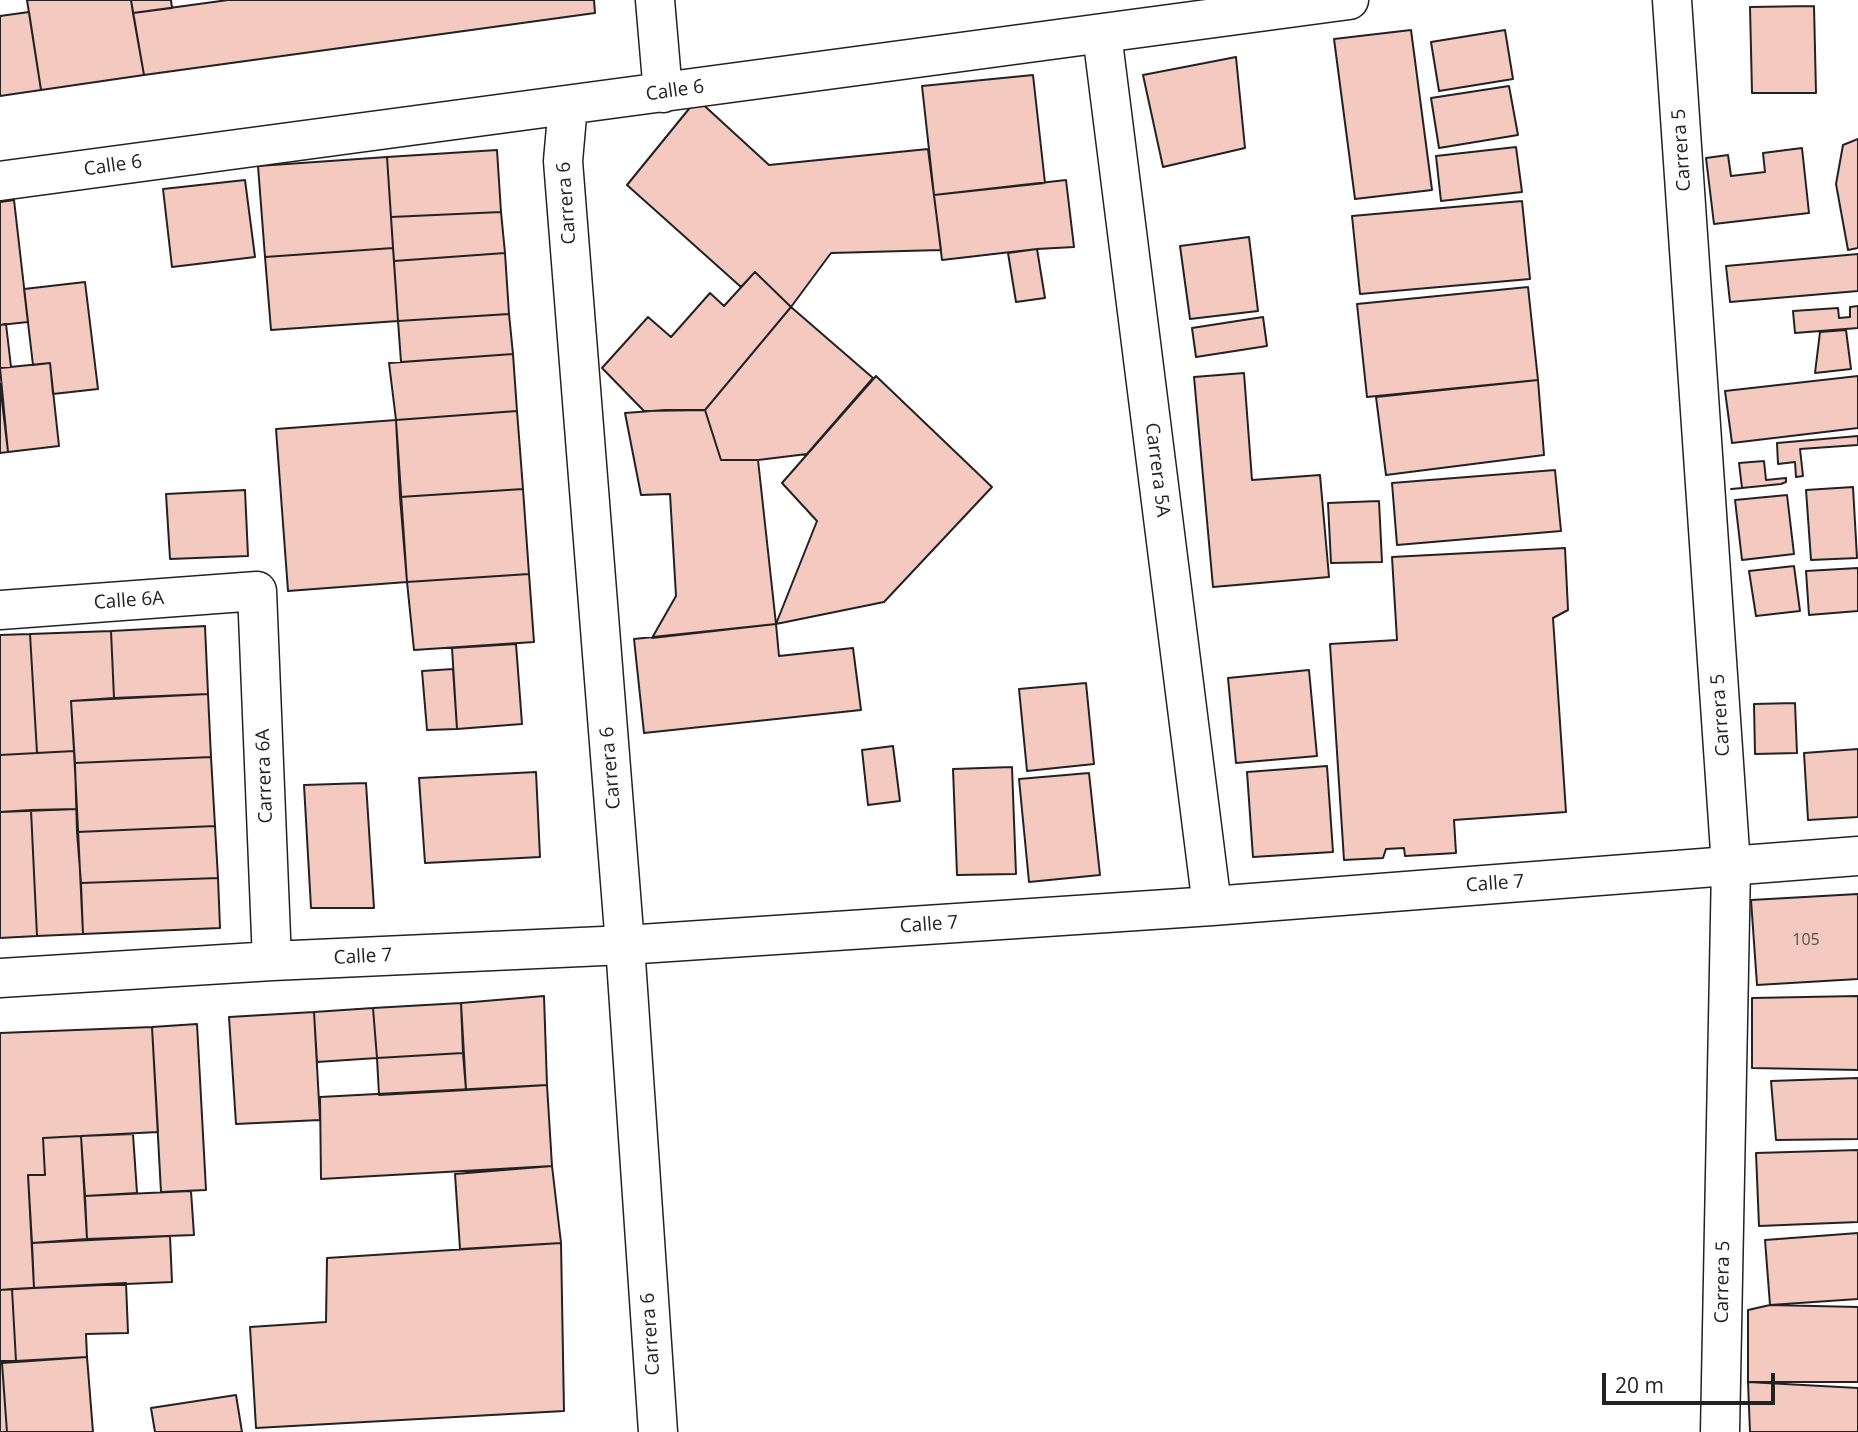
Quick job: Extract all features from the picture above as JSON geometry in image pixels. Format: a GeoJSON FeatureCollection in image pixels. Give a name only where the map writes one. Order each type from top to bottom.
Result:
{"type":"FeatureCollection","features":[{"type":"Feature","properties":{"kind":"street"},"geometry":{"type":"LineString","coordinates":[[655,0],[663,93]]}},
{"type":"Feature","properties":{"kind":"street","name":"Calle 6"},"geometry":{"type":"LineString","coordinates":[[0,181],[1349,0]]}},
{"type":"Feature","properties":{"kind":"street","name":"Carrera 5"},"geometry":{"type":"LineString","coordinates":[[1672,0],[1731,866],[1720,1432]]}},
{"type":"Feature","properties":{"kind":"street","name":"Carrera 5A"},"geometry":{"type":"LineString","coordinates":[[1102,34],[1212,906]]}},
{"type":"Feature","properties":{"kind":"street","name":"Carrera 6"},"geometry":{"type":"LineString","coordinates":[[568,105],[563,161],[625,944],[657,1432]]}},
{"type":"Feature","properties":{"kind":"street","name":"Calle 6A"},"geometry":{"type":"LineString","coordinates":[[0,610],[257,591]]}},
{"type":"Feature","properties":{"kind":"street","name":"Carrera 6A"},"geometry":{"type":"LineString","coordinates":[[257,591],[272,961]]}},
{"type":"Feature","properties":{"kind":"street","name":"Calle 7"},"geometry":{"type":"LineString","coordinates":[[0,978],[272,961],[625,944],[1212,906],[1858,856]]}},
{"type":"Feature","properties":{"kind":"building"},"geometry":{"type":"Polygon","coordinates":[[[27,0],[131,0],[144,75],[41,90],[27,0]]]}},
{"type":"Feature","properties":{"kind":"building"},"geometry":{"type":"Polygon","coordinates":[[[131,0],[171,0],[172,8],[133,13],[131,0]]]}},
{"type":"Feature","properties":{"kind":"building"},"geometry":{"type":"Polygon","coordinates":[[[228,0],[594,0],[595,13],[144,75],[133,13],[228,0]]]}},
{"type":"Feature","properties":{"kind":"building"},"geometry":{"type":"Polygon","coordinates":[[[1814,6],[1816,93],[1752,93],[1750,7],[1814,6]]]}},
{"type":"Feature","properties":{"kind":"building"},"geometry":{"type":"Polygon","coordinates":[[[29,12],[41,90],[0,96],[0,16],[29,12]]]}},
{"type":"Feature","properties":{"kind":"building"},"geometry":{"type":"Polygon","coordinates":[[[1411,30],[1432,190],[1355,199],[1334,39],[1411,30]]]}},
{"type":"Feature","properties":{"kind":"building"},"geometry":{"type":"Polygon","coordinates":[[[1505,30],[1513,79],[1439,91],[1431,42],[1505,30]]]}},
{"type":"Feature","properties":{"kind":"building"},"geometry":{"type":"Polygon","coordinates":[[[1236,57],[1245,148],[1163,167],[1143,75],[1236,57]]]}},
{"type":"Feature","properties":{"kind":"building"},"geometry":{"type":"Polygon","coordinates":[[[1033,75],[1045,183],[934,195],[922,86],[1033,75]]]}},
{"type":"Feature","properties":{"kind":"building"},"geometry":{"type":"Polygon","coordinates":[[[1509,86],[1518,135],[1439,148],[1431,98],[1509,86]]]}},
{"type":"Feature","properties":{"kind":"building"},"geometry":{"type":"Polygon","coordinates":[[[697,99],[769,165],[928,149],[941,250],[831,253],[791,307],[755,272],[741,287],[627,185],[697,99]]]}},
{"type":"Feature","properties":{"kind":"building"},"geometry":{"type":"Polygon","coordinates":[[[1858,139],[1858,248],[1848,250],[1836,184],[1843,145],[1858,139]]]}},
{"type":"Feature","properties":{"kind":"building"},"geometry":{"type":"Polygon","coordinates":[[[1516,147],[1522,192],[1441,201],[1436,156],[1516,147]]]}},
{"type":"Feature","properties":{"kind":"building"},"geometry":{"type":"Polygon","coordinates":[[[1802,148],[1809,213],[1714,224],[1706,158],[1728,155],[1731,176],[1765,172],[1763,153],[1802,148]]]}},
{"type":"Feature","properties":{"kind":"building"},"geometry":{"type":"Polygon","coordinates":[[[497,150],[501,212],[391,217],[387,157],[497,150]]]}},
{"type":"Feature","properties":{"kind":"building"},"geometry":{"type":"Polygon","coordinates":[[[387,157],[393,248],[265,257],[258,166],[387,157]]]}},
{"type":"Feature","properties":{"kind":"building"},"geometry":{"type":"Polygon","coordinates":[[[245,180],[255,257],[172,267],[163,189],[245,180]]]}},
{"type":"Feature","properties":{"kind":"building"},"geometry":{"type":"Polygon","coordinates":[[[1066,180],[1074,247],[942,260],[934,195],[1066,180]]]}},
{"type":"Feature","properties":{"kind":"building"},"geometry":{"type":"Polygon","coordinates":[[[14,200],[28,322],[0,325],[0,202],[14,200]]]}},
{"type":"Feature","properties":{"kind":"building"},"geometry":{"type":"Polygon","coordinates":[[[1522,201],[1530,279],[1360,294],[1352,216],[1522,201]]]}},
{"type":"Feature","properties":{"kind":"building"},"geometry":{"type":"Polygon","coordinates":[[[501,212],[505,253],[394,261],[391,217],[501,212]]]}},
{"type":"Feature","properties":{"kind":"building"},"geometry":{"type":"Polygon","coordinates":[[[1249,237],[1258,311],[1190,319],[1180,246],[1249,237]]]}},
{"type":"Feature","properties":{"kind":"building"},"geometry":{"type":"Polygon","coordinates":[[[393,248],[398,321],[271,330],[265,257],[393,248]]]}},
{"type":"Feature","properties":{"kind":"building"},"geometry":{"type":"Polygon","coordinates":[[[1037,249],[1045,298],[1016,302],[1008,253],[1037,249]]]}},
{"type":"Feature","properties":{"kind":"building"},"geometry":{"type":"Polygon","coordinates":[[[505,253],[509,314],[398,321],[394,261],[505,253]]]}},
{"type":"Feature","properties":{"kind":"building"},"geometry":{"type":"Polygon","coordinates":[[[1858,254],[1858,291],[1730,302],[1726,266],[1858,254]]]}},
{"type":"Feature","properties":{"kind":"building"},"geometry":{"type":"Polygon","coordinates":[[[755,272],[791,307],[705,410],[644,411],[602,368],[648,317],[671,337],[710,293],[724,306],[755,272]]]}},
{"type":"Feature","properties":{"kind":"building"},"geometry":{"type":"Polygon","coordinates":[[[85,282],[98,389],[53,394],[50,363],[33,365],[24,289],[85,282]]]}},
{"type":"Feature","properties":{"kind":"building"},"geometry":{"type":"Polygon","coordinates":[[[1528,287],[1538,380],[1367,397],[1357,304],[1528,287]]]}},
{"type":"Feature","properties":{"kind":"building"},"geometry":{"type":"Polygon","coordinates":[[[1858,306],[1858,328],[1795,333],[1793,311],[1838,308],[1839,318],[1850,317],[1850,307],[1858,306]]]}},
{"type":"Feature","properties":{"kind":"building"},"geometry":{"type":"Polygon","coordinates":[[[791,307],[873,378],[807,454],[758,460],[721,460],[705,410],[791,307]]]}},
{"type":"Feature","properties":{"kind":"building"},"geometry":{"type":"Polygon","coordinates":[[[509,314],[513,354],[401,362],[398,321],[509,314]]]}},
{"type":"Feature","properties":{"kind":"building"},"geometry":{"type":"Polygon","coordinates":[[[1263,317],[1267,346],[1196,357],[1192,328],[1263,317]]]}},
{"type":"Feature","properties":{"kind":"building"},"geometry":{"type":"Polygon","coordinates":[[[6,324],[11,367],[0,368],[0,325],[6,324]]]}},
{"type":"Feature","properties":{"kind":"building"},"geometry":{"type":"Polygon","coordinates":[[[1846,330],[1851,369],[1815,373],[1820,332],[1846,330]]]}},
{"type":"Feature","properties":{"kind":"building"},"geometry":{"type":"Polygon","coordinates":[[[513,354],[517,411],[396,420],[389,363],[513,354]]]}},
{"type":"Feature","properties":{"kind":"building"},"geometry":{"type":"Polygon","coordinates":[[[50,363],[59,446],[8,452],[0,368],[50,363]]]}},
{"type":"Feature","properties":{"kind":"building"},"geometry":{"type":"Polygon","coordinates":[[[1244,373],[1252,480],[1320,475],[1329,577],[1213,587],[1194,377],[1244,373]]]}},
{"type":"Feature","properties":{"kind":"building"},"geometry":{"type":"Polygon","coordinates":[[[876,376],[992,487],[884,602],[776,624],[817,521],[782,483],[876,376]]]}},
{"type":"Feature","properties":{"kind":"building"},"geometry":{"type":"Polygon","coordinates":[[[1858,376],[1858,428],[1732,443],[1725,391],[1858,376]]]}},
{"type":"Feature","properties":{"kind":"building"},"geometry":{"type":"Polygon","coordinates":[[[1538,380],[1544,455],[1386,475],[1376,397],[1538,380]]]}},
{"type":"Feature","properties":{"kind":"building"},"geometry":{"type":"Polygon","coordinates":[[[0,384],[8,452],[0,453],[0,384]]]}},
{"type":"Feature","properties":{"kind":"building"},"geometry":{"type":"Polygon","coordinates":[[[705,410],[721,460],[758,460],[776,624],[652,638],[676,596],[670,494],[641,495],[625,413],[705,410]]]}},
{"type":"Feature","properties":{"kind":"building"},"geometry":{"type":"Polygon","coordinates":[[[517,411],[523,489],[400,497],[396,420],[517,411]]]}},
{"type":"Feature","properties":{"kind":"building"},"geometry":{"type":"Polygon","coordinates":[[[396,420],[407,582],[288,591],[276,429],[396,420]]]}},
{"type":"Feature","properties":{"kind":"building"},"geometry":{"type":"Polygon","coordinates":[[[1858,436],[1858,445],[1800,449],[1803,476],[1796,477],[1795,462],[1778,464],[1777,443],[1858,436]]]}},
{"type":"Feature","properties":{"kind":"building"},"geometry":{"type":"Polygon","coordinates":[[[1764,461],[1766,480],[1786,478],[1786,482],[1781,484],[1742,488],[1739,463],[1764,461]]]}},
{"type":"Feature","properties":{"kind":"building"},"geometry":{"type":"Polygon","coordinates":[[[1555,470],[1561,531],[1397,545],[1392,483],[1555,470]]]}},
{"type":"Feature","properties":{"kind":"building"},"geometry":{"type":"Polygon","coordinates":[[[1853,487],[1857,558],[1811,560],[1806,490],[1853,487]]]}},
{"type":"Feature","properties":{"kind":"building"},"geometry":{"type":"Polygon","coordinates":[[[523,489],[529,574],[407,582],[400,497],[523,489]]]}},
{"type":"Feature","properties":{"kind":"building"},"geometry":{"type":"Polygon","coordinates":[[[245,490],[248,556],[170,559],[166,494],[245,490]]]}},
{"type":"Feature","properties":{"kind":"building"},"geometry":{"type":"Polygon","coordinates":[[[1787,495],[1794,554],[1742,560],[1735,500],[1787,495]]]}},
{"type":"Feature","properties":{"kind":"building"},"geometry":{"type":"Polygon","coordinates":[[[1379,501],[1382,562],[1331,563],[1328,503],[1379,501]]]}},
{"type":"Feature","properties":{"kind":"building"},"geometry":{"type":"Polygon","coordinates":[[[1565,548],[1568,610],[1553,618],[1566,812],[1454,820],[1456,853],[1405,856],[1404,848],[1386,849],[1383,858],[1344,860],[1330,644],[1397,640],[1392,557],[1565,548]]]}},
{"type":"Feature","properties":{"kind":"building"},"geometry":{"type":"Polygon","coordinates":[[[1794,566],[1800,611],[1756,616],[1749,571],[1794,566]]]}},
{"type":"Feature","properties":{"kind":"building"},"geometry":{"type":"Polygon","coordinates":[[[1858,568],[1858,611],[1809,615],[1806,571],[1858,568]]]}},
{"type":"Feature","properties":{"kind":"building"},"geometry":{"type":"Polygon","coordinates":[[[529,574],[534,642],[414,650],[407,582],[529,574]]]}},
{"type":"Feature","properties":{"kind":"building"},"geometry":{"type":"Polygon","coordinates":[[[776,624],[779,656],[853,648],[861,710],[644,733],[634,639],[776,624]]]}},
{"type":"Feature","properties":{"kind":"building"},"geometry":{"type":"Polygon","coordinates":[[[205,626],[208,694],[114,698],[111,631],[205,626]]]}},
{"type":"Feature","properties":{"kind":"building"},"geometry":{"type":"Polygon","coordinates":[[[111,631],[114,698],[71,701],[74,751],[37,753],[30,634],[111,631]]]}},
{"type":"Feature","properties":{"kind":"building"},"geometry":{"type":"Polygon","coordinates":[[[30,634],[37,753],[0,755],[0,635],[30,634]]]}},
{"type":"Feature","properties":{"kind":"building"},"geometry":{"type":"Polygon","coordinates":[[[516,644],[522,724],[457,729],[452,648],[516,644]]]}},
{"type":"Feature","properties":{"kind":"building"},"geometry":{"type":"Polygon","coordinates":[[[453,669],[457,729],[427,730],[422,671],[453,669]]]}},
{"type":"Feature","properties":{"kind":"building"},"geometry":{"type":"Polygon","coordinates":[[[1309,670],[1317,756],[1236,763],[1228,678],[1309,670]]]}},
{"type":"Feature","properties":{"kind":"building"},"geometry":{"type":"Polygon","coordinates":[[[1086,683],[1094,764],[1027,771],[1019,689],[1086,683]]]}},
{"type":"Feature","properties":{"kind":"building"},"geometry":{"type":"Polygon","coordinates":[[[208,694],[211,757],[75,763],[71,701],[208,694]]]}},
{"type":"Feature","properties":{"kind":"building"},"geometry":{"type":"Polygon","coordinates":[[[1795,703],[1797,753],[1755,754],[1754,704],[1795,703]]]}},
{"type":"Feature","properties":{"kind":"building"},"geometry":{"type":"Polygon","coordinates":[[[893,746],[900,801],[868,805],[862,750],[893,746]]]}},
{"type":"Feature","properties":{"kind":"building"},"geometry":{"type":"Polygon","coordinates":[[[1858,749],[1858,817],[1808,820],[1804,753],[1858,749]]]}},
{"type":"Feature","properties":{"kind":"building"},"geometry":{"type":"Polygon","coordinates":[[[74,751],[77,809],[0,812],[0,755],[74,751]]]}},
{"type":"Feature","properties":{"kind":"building"},"geometry":{"type":"Polygon","coordinates":[[[211,757],[215,826],[77,832],[75,763],[211,757]]]}},
{"type":"Feature","properties":{"kind":"building"},"geometry":{"type":"Polygon","coordinates":[[[1327,766],[1333,852],[1253,857],[1247,772],[1327,766]]]}},
{"type":"Feature","properties":{"kind":"building"},"geometry":{"type":"Polygon","coordinates":[[[1012,767],[1016,874],[957,875],[953,769],[1012,767]]]}},
{"type":"Feature","properties":{"kind":"building"},"geometry":{"type":"Polygon","coordinates":[[[536,772],[540,857],[425,863],[419,778],[536,772]]]}},
{"type":"Feature","properties":{"kind":"building"},"geometry":{"type":"Polygon","coordinates":[[[1089,773],[1100,875],[1029,882],[1019,779],[1089,773]]]}},
{"type":"Feature","properties":{"kind":"building"},"geometry":{"type":"Polygon","coordinates":[[[366,783],[374,908],[311,908],[304,785],[366,783]]]}},
{"type":"Feature","properties":{"kind":"building"},"geometry":{"type":"Polygon","coordinates":[[[77,809],[83,934],[37,936],[31,810],[77,809]]]}},
{"type":"Feature","properties":{"kind":"building"},"geometry":{"type":"Polygon","coordinates":[[[31,810],[37,936],[0,938],[0,812],[31,810]]]}},
{"type":"Feature","properties":{"kind":"building"},"geometry":{"type":"Polygon","coordinates":[[[215,826],[218,878],[81,883],[77,832],[215,826]]]}},
{"type":"Feature","properties":{"kind":"building"},"geometry":{"type":"Polygon","coordinates":[[[218,878],[220,928],[83,934],[81,883],[218,878]]]}},
{"type":"Feature","properties":{"kind":"building"},"geometry":{"type":"Polygon","coordinates":[[[1858,894],[1858,979],[1757,985],[1751,900],[1858,894]]]}},
{"type":"Feature","properties":{"kind":"building"},"geometry":{"type":"Polygon","coordinates":[[[544,996],[547,1085],[466,1090],[461,1003],[544,996]]]}},
{"type":"Feature","properties":{"kind":"building"},"geometry":{"type":"Polygon","coordinates":[[[1858,996],[1858,1070],[1752,1068],[1752,998],[1858,996]]]}},
{"type":"Feature","properties":{"kind":"building"},"geometry":{"type":"Polygon","coordinates":[[[461,1003],[463,1053],[377,1058],[373,1008],[461,1003]]]}},
{"type":"Feature","properties":{"kind":"building"},"geometry":{"type":"Polygon","coordinates":[[[373,1008],[377,1058],[317,1062],[314,1012],[373,1008]]]}},
{"type":"Feature","properties":{"kind":"building"},"geometry":{"type":"Polygon","coordinates":[[[314,1012],[320,1120],[236,1124],[229,1017],[314,1012]]]}},
{"type":"Feature","properties":{"kind":"building"},"geometry":{"type":"Polygon","coordinates":[[[197,1024],[206,1190],[161,1192],[152,1027],[197,1024]]]}},
{"type":"Feature","properties":{"kind":"building"},"geometry":{"type":"Polygon","coordinates":[[[152,1027],[158,1132],[43,1138],[45,1175],[28,1175],[34,1288],[0,1290],[0,1033],[152,1027]]]}},
{"type":"Feature","properties":{"kind":"building"},"geometry":{"type":"Polygon","coordinates":[[[463,1053],[466,1090],[379,1095],[377,1058],[463,1053]]]}},
{"type":"Feature","properties":{"kind":"building"},"geometry":{"type":"Polygon","coordinates":[[[1858,1078],[1858,1139],[1776,1140],[1771,1081],[1858,1078]]]}},
{"type":"Feature","properties":{"kind":"building"},"geometry":{"type":"Polygon","coordinates":[[[547,1085],[552,1166],[321,1179],[320,1097],[547,1085]]]}},
{"type":"Feature","properties":{"kind":"building"},"geometry":{"type":"Polygon","coordinates":[[[133,1134],[137,1193],[85,1196],[81,1136],[133,1134]]]}},
{"type":"Feature","properties":{"kind":"building"},"geometry":{"type":"Polygon","coordinates":[[[81,1136],[87,1239],[32,1243],[28,1175],[45,1175],[43,1138],[81,1136]]]}},
{"type":"Feature","properties":{"kind":"building"},"geometry":{"type":"Polygon","coordinates":[[[1858,1150],[1858,1222],[1759,1226],[1756,1153],[1858,1150]]]}},
{"type":"Feature","properties":{"kind":"building"},"geometry":{"type":"Polygon","coordinates":[[[552,1166],[561,1243],[460,1249],[455,1174],[552,1166]]]}},
{"type":"Feature","properties":{"kind":"building"},"geometry":{"type":"Polygon","coordinates":[[[191,1191],[194,1235],[87,1239],[85,1196],[191,1191]]]}},
{"type":"Feature","properties":{"kind":"building"},"geometry":{"type":"Polygon","coordinates":[[[1858,1233],[1858,1299],[1770,1305],[1765,1240],[1858,1233]]]}},
{"type":"Feature","properties":{"kind":"building"},"geometry":{"type":"Polygon","coordinates":[[[170,1236],[172,1282],[34,1288],[32,1243],[170,1236]]]}},
{"type":"Feature","properties":{"kind":"building"},"geometry":{"type":"Polygon","coordinates":[[[561,1243],[564,1411],[256,1428],[250,1327],[326,1322],[327,1258],[561,1243]]]}},
{"type":"Feature","properties":{"kind":"building"},"geometry":{"type":"Polygon","coordinates":[[[126,1283],[128,1333],[86,1334],[87,1357],[16,1361],[12,1289],[126,1283]]]}},
{"type":"Feature","properties":{"kind":"building"},"geometry":{"type":"Polygon","coordinates":[[[12,1289],[16,1361],[0,1361],[0,1290],[12,1289]]]}},
{"type":"Feature","properties":{"kind":"building"},"geometry":{"type":"Polygon","coordinates":[[[1770,1305],[1858,1307],[1858,1382],[1748,1382],[1748,1310],[1770,1305]]]}},
{"type":"Feature","properties":{"kind":"building"},"geometry":{"type":"Polygon","coordinates":[[[87,1357],[93,1432],[7,1432],[2,1363],[87,1357]]]}},
{"type":"Feature","properties":{"kind":"building"},"geometry":{"type":"Polygon","coordinates":[[[2,1363],[7,1432],[0,1432],[2,1363]]]}},
{"type":"Feature","properties":{"kind":"building"},"geometry":{"type":"Polygon","coordinates":[[[1748,1382],[1858,1388],[1858,1432],[1750,1432],[1748,1382]]]}},
{"type":"Feature","properties":{"kind":"building"},"geometry":{"type":"Polygon","coordinates":[[[236,1395],[242,1432],[155,1432],[151,1408],[236,1395]]]}}]}
